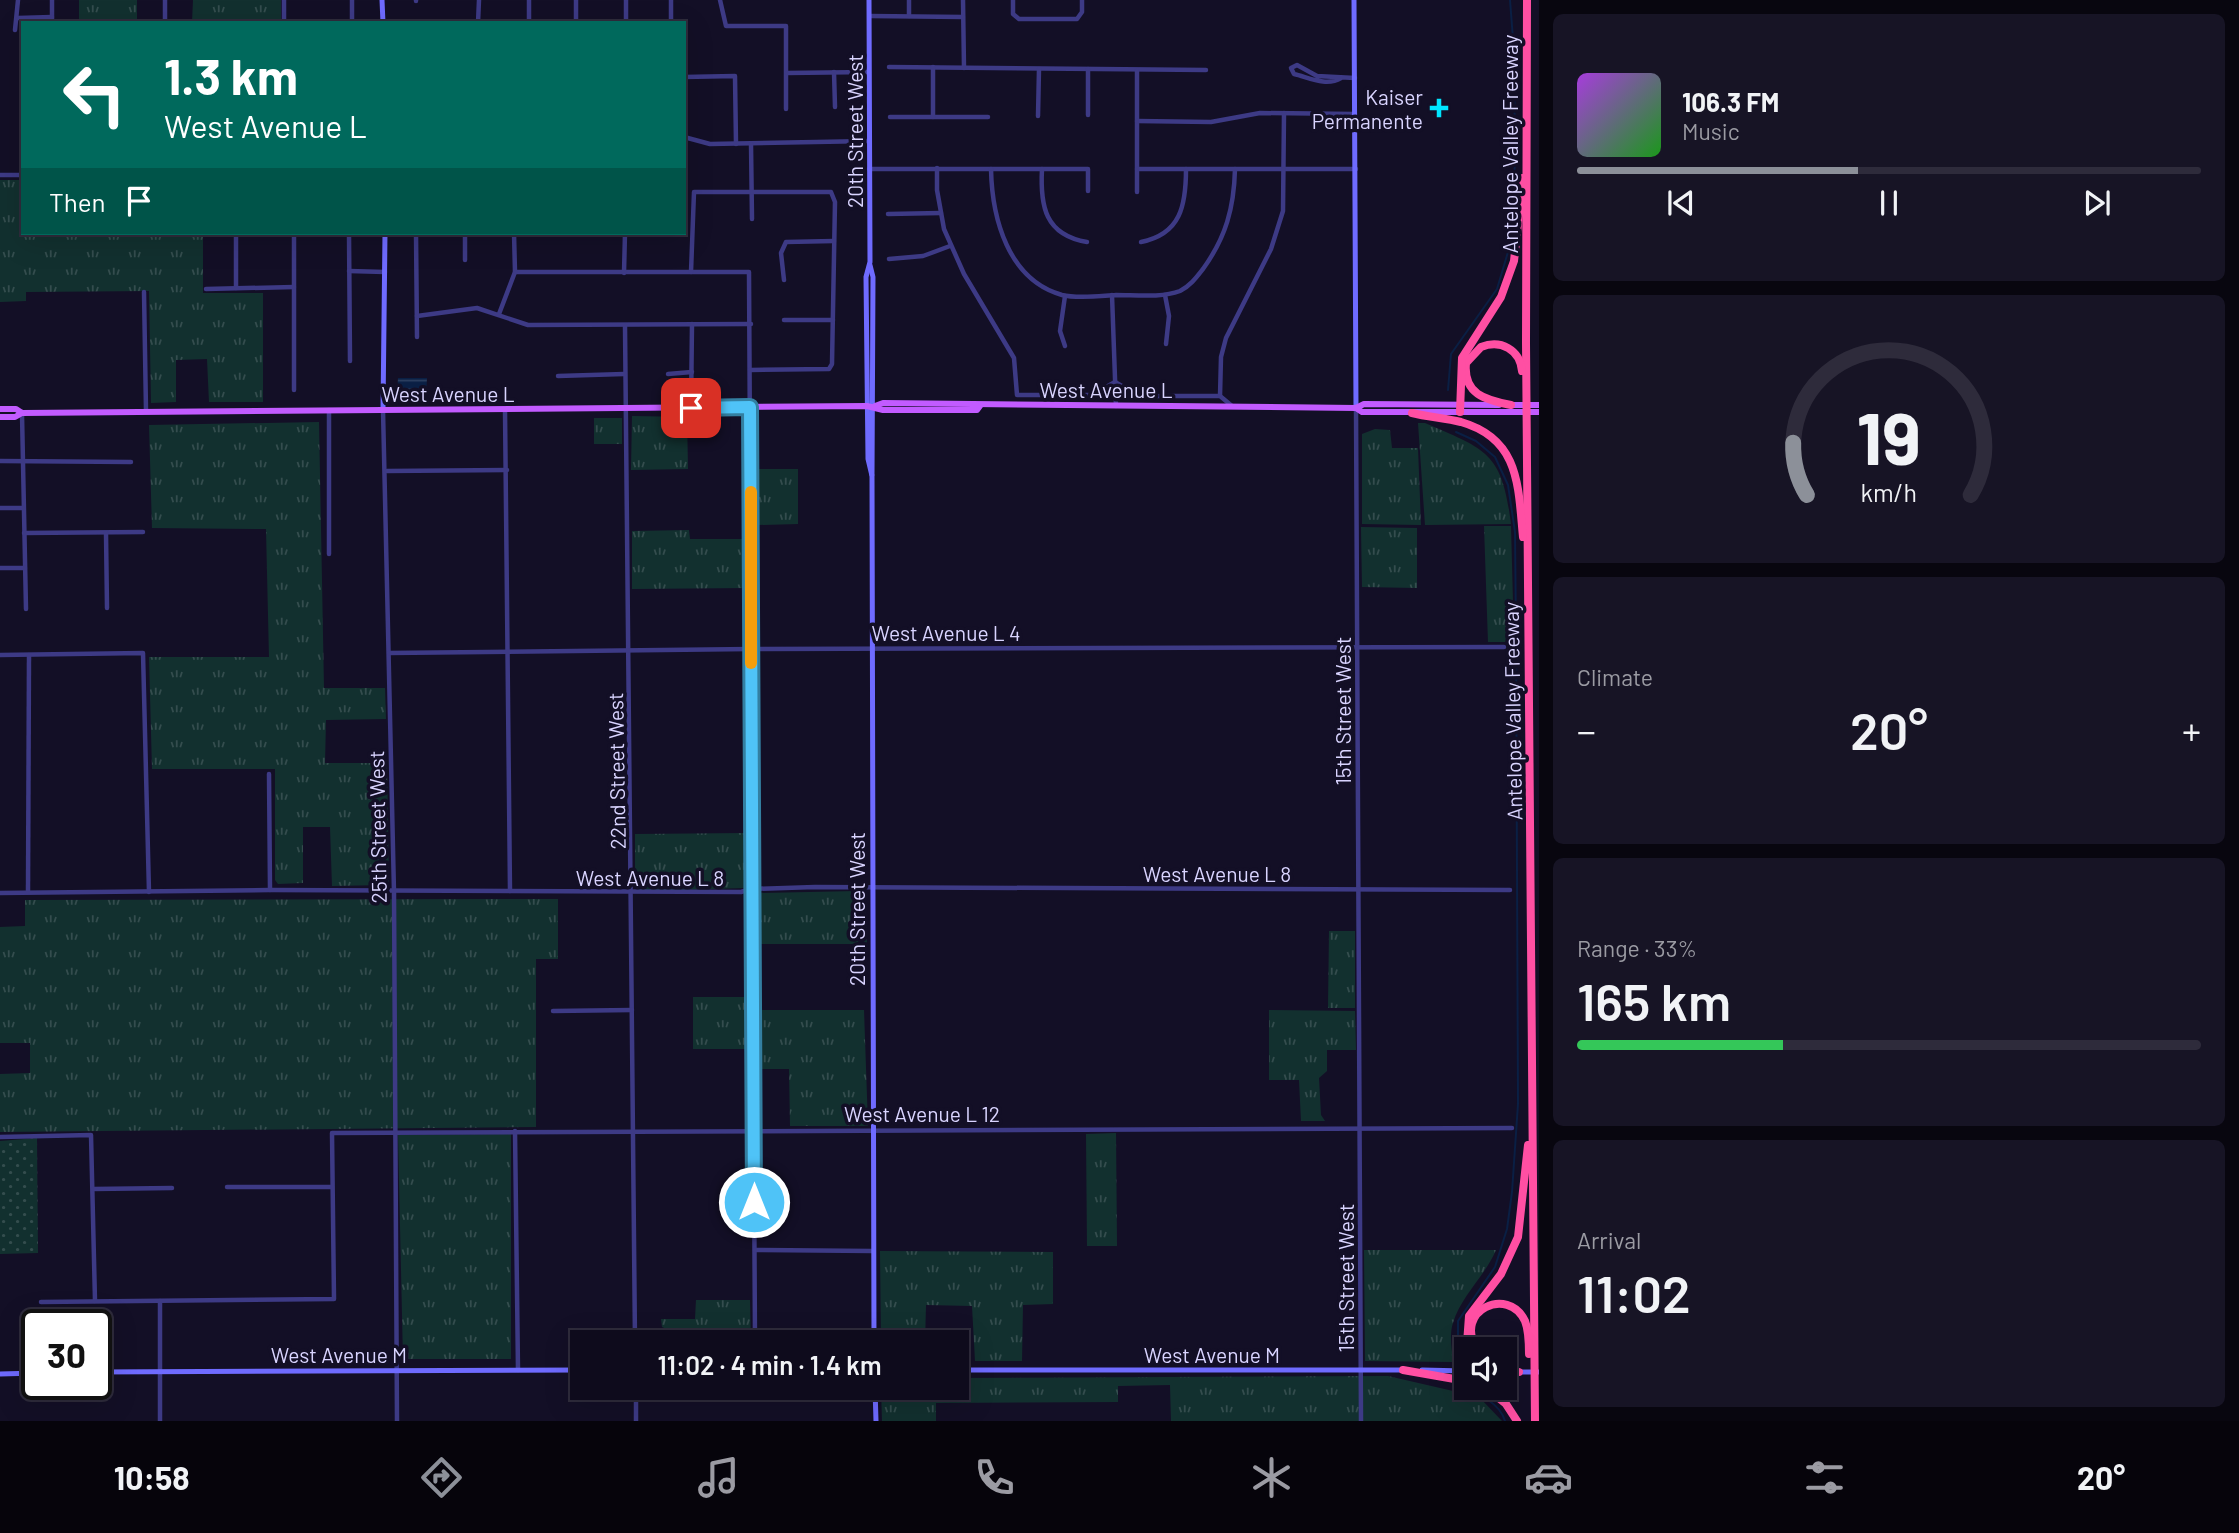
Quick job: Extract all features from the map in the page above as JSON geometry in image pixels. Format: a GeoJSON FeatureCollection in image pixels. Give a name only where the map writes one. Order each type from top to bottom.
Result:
{"type":"FeatureCollection","features":[{"type":"Feature","properties":{"kind":"highway","name":"Antelope Valley Freeway"},"geometry":{"type":"LineString","coordinates":[[1527,0],[1534,1421]]}},
{"type":"Feature","properties":{"kind":"highway"},"geometry":{"type":"LineString","coordinates":[[1460,409],[1462,358],[1501,297],[1514,261],[1528,144]]}},
{"type":"Feature","properties":{"kind":"highway"},"geometry":{"type":"LineString","coordinates":[[1510,409],[1484,399],[1470,386],[1466,363],[1474,351],[1486,345],[1503,345],[1518,355],[1522,364],[1528,447]]}},
{"type":"Feature","properties":{"kind":"highway"},"geometry":{"type":"LineString","coordinates":[[1412,413],[1477,428],[1491,437],[1509,458],[1516,473],[1528,581]]}},
{"type":"Feature","properties":{"kind":"highway"},"geometry":{"type":"LineString","coordinates":[[1468,1337],[1469,1316],[1501,1274],[1518,1237],[1532,1125]]}},
{"type":"Feature","properties":{"kind":"highway"},"geometry":{"type":"LineString","coordinates":[[1474,1337],[1471,1328],[1479,1312],[1489,1305],[1502,1304],[1521,1314],[1528,1332],[1534,1421]]}},
{"type":"Feature","properties":{"kind":"highway"},"geometry":{"type":"LineString","coordinates":[[1403,1370],[1454,1379]]}},
{"type":"Feature","properties":{"kind":"highway"},"geometry":{"type":"LineString","coordinates":[[1501,1400],[1517,1421]]}},
{"type":"Feature","properties":{"kind":"main road"},"geometry":{"type":"LineString","coordinates":[[382,0],[383,21]]}},
{"type":"Feature","properties":{"kind":"main road","name":"20th Street West"},"geometry":{"type":"LineString","coordinates":[[869,0],[870,262],[866,277],[872,476],[874,1330]]}},
{"type":"Feature","properties":{"kind":"main road","name":"15th Street West"},"geometry":{"type":"LineString","coordinates":[[1354,0],[1356,408]]}},
{"type":"Feature","properties":{"kind":"main road","name":"25th Street West"},"geometry":{"type":"LineString","coordinates":[[383,410],[385,235]]}},
{"type":"Feature","properties":{"kind":"main road","name":"West Avenue L"},"geometry":{"type":"LineString","coordinates":[[0,417],[15,417],[22,413],[146,411],[871,407],[883,403],[976,404],[980,407],[1356,408],[1364,404],[1539,412]]}},
{"type":"Feature","properties":{"kind":"main road","name":"West Avenue L"},"geometry":{"type":"LineString","coordinates":[[1510,409],[1539,405]]}},
{"type":"Feature","properties":{"kind":"main road","name":"West Avenue L"},"geometry":{"type":"LineString","coordinates":[[1356,408],[1362,412],[1412,413],[1460,409]]}},
{"type":"Feature","properties":{"kind":"main road","name":"West Avenue L"},"geometry":{"type":"LineString","coordinates":[[0,410],[16,409],[22,413]]}},
{"type":"Feature","properties":{"kind":"main road","name":"West Avenue M"},"geometry":{"type":"LineString","coordinates":[[112,1372],[570,1370]]}},
{"type":"Feature","properties":{"kind":"main road","name":"West Avenue M"},"geometry":{"type":"LineString","coordinates":[[969,1370],[1454,1371]]}},
{"type":"Feature","properties":{"kind":"main road"},"geometry":{"type":"LineString","coordinates":[[1519,1372],[1539,1372]]}},
{"type":"Feature","properties":{"kind":"main road"},"geometry":{"type":"LineString","coordinates":[[0,1374],[21,1373]]}},
{"type":"Feature","properties":{"kind":"main road"},"geometry":{"type":"LineString","coordinates":[[875,1400],[876,1421]]}},
{"type":"Feature","properties":{"kind":"street"},"geometry":{"type":"LineString","coordinates":[[15,30],[18,0]]}},
{"type":"Feature","properties":{"kind":"street"},"geometry":{"type":"LineString","coordinates":[[18,18],[52,20],[52,0]]}},
{"type":"Feature","properties":{"kind":"street"},"geometry":{"type":"LineString","coordinates":[[165,0],[165,21]]}},
{"type":"Feature","properties":{"kind":"street"},"geometry":{"type":"LineString","coordinates":[[284,0],[284,21]]}},
{"type":"Feature","properties":{"kind":"street"},"geometry":{"type":"LineString","coordinates":[[352,0],[352,21]]}},
{"type":"Feature","properties":{"kind":"street"},"geometry":{"type":"LineString","coordinates":[[478,21],[479,0]]}},
{"type":"Feature","properties":{"kind":"street"},"geometry":{"type":"LineString","coordinates":[[529,0],[529,21]]}},
{"type":"Feature","properties":{"kind":"street"},"geometry":{"type":"LineString","coordinates":[[576,0],[576,21]]}},
{"type":"Feature","properties":{"kind":"street"},"geometry":{"type":"LineString","coordinates":[[625,0],[626,21]]}},
{"type":"Feature","properties":{"kind":"street"},"geometry":{"type":"LineString","coordinates":[[671,0],[671,21]]}},
{"type":"Feature","properties":{"kind":"street"},"geometry":{"type":"LineString","coordinates":[[720,0],[726,26],[786,26],[786,109]]}},
{"type":"Feature","properties":{"kind":"street"},"geometry":{"type":"LineString","coordinates":[[909,0],[909,16]]}},
{"type":"Feature","properties":{"kind":"street"},"geometry":{"type":"LineString","coordinates":[[963,0],[964,68]]}},
{"type":"Feature","properties":{"kind":"street"},"geometry":{"type":"LineString","coordinates":[[1013,0],[1016,17],[1080,17],[1082,0]]}},
{"type":"Feature","properties":{"kind":"street"},"geometry":{"type":"LineString","coordinates":[[870,16],[963,17]]}},
{"type":"Feature","properties":{"kind":"street"},"geometry":{"type":"LineString","coordinates":[[1304,72],[1297,65],[1291,70],[1317,76],[1355,78]]}},
{"type":"Feature","properties":{"kind":"street"},"geometry":{"type":"LineString","coordinates":[[889,67],[1206,70]]}},
{"type":"Feature","properties":{"kind":"street"},"geometry":{"type":"LineString","coordinates":[[933,67],[933,117]]}},
{"type":"Feature","properties":{"kind":"street"},"geometry":{"type":"LineString","coordinates":[[1038,116],[1039,69]]}},
{"type":"Feature","properties":{"kind":"street"},"geometry":{"type":"LineString","coordinates":[[1088,69],[1088,115]]}},
{"type":"Feature","properties":{"kind":"street"},"geometry":{"type":"LineString","coordinates":[[1137,70],[1137,192]]}},
{"type":"Feature","properties":{"kind":"street"},"geometry":{"type":"LineString","coordinates":[[834,72],[835,107]]}},
{"type":"Feature","properties":{"kind":"street"},"geometry":{"type":"LineString","coordinates":[[787,73],[869,72]]}},
{"type":"Feature","properties":{"kind":"street"},"geometry":{"type":"LineString","coordinates":[[686,77],[734,76],[736,144]]}},
{"type":"Feature","properties":{"kind":"street"},"geometry":{"type":"LineString","coordinates":[[1137,121],[1212,122],[1284,113],[1356,114]]}},
{"type":"Feature","properties":{"kind":"street"},"geometry":{"type":"LineString","coordinates":[[1232,406],[1220,396],[1221,357],[1226,338],[1279,229],[1283,211],[1284,113]]}},
{"type":"Feature","properties":{"kind":"street"},"geometry":{"type":"LineString","coordinates":[[890,117],[988,117]]}},
{"type":"Feature","properties":{"kind":"street"},"geometry":{"type":"LineString","coordinates":[[686,138],[710,144],[869,141]]}},
{"type":"Feature","properties":{"kind":"street"},"geometry":{"type":"LineString","coordinates":[[751,144],[752,219]]}},
{"type":"Feature","properties":{"kind":"street"},"geometry":{"type":"LineString","coordinates":[[869,169],[1088,169],[1088,191]]}},
{"type":"Feature","properties":{"kind":"street"},"geometry":{"type":"LineString","coordinates":[[889,259],[923,257],[950,246],[941,213],[937,169]]}},
{"type":"Feature","properties":{"kind":"street"},"geometry":{"type":"LineString","coordinates":[[991,169],[992,201],[1009,249],[1041,287],[1065,296],[1165,295],[1192,283],[1218,246],[1234,203],[1235,169]]}},
{"type":"Feature","properties":{"kind":"street"},"geometry":{"type":"LineString","coordinates":[[1042,169],[1043,205],[1053,224],[1072,240],[1087,242]]}},
{"type":"Feature","properties":{"kind":"street"},"geometry":{"type":"LineString","coordinates":[[1137,169],[1356,169]]}},
{"type":"Feature","properties":{"kind":"street"},"geometry":{"type":"LineString","coordinates":[[1141,242],[1164,235],[1180,218],[1186,199],[1186,169]]}},
{"type":"Feature","properties":{"kind":"street"},"geometry":{"type":"LineString","coordinates":[[0,175],[21,175]]}},
{"type":"Feature","properties":{"kind":"street"},"geometry":{"type":"LineString","coordinates":[[691,272],[694,192],[831,192],[835,202],[832,364],[829,369],[750,370]]}},
{"type":"Feature","properties":{"kind":"street"},"geometry":{"type":"LineString","coordinates":[[888,214],[941,213]]}},
{"type":"Feature","properties":{"kind":"street"},"geometry":{"type":"LineString","coordinates":[[236,235],[236,288]]}},
{"type":"Feature","properties":{"kind":"street"},"geometry":{"type":"LineString","coordinates":[[293,235],[294,390]]}},
{"type":"Feature","properties":{"kind":"street"},"geometry":{"type":"LineString","coordinates":[[349,235],[350,361]]}},
{"type":"Feature","properties":{"kind":"street"},"geometry":{"type":"LineString","coordinates":[[416,235],[417,337]]}},
{"type":"Feature","properties":{"kind":"street"},"geometry":{"type":"LineString","coordinates":[[465,235],[465,260]]}},
{"type":"Feature","properties":{"kind":"street"},"geometry":{"type":"LineString","coordinates":[[499,314],[514,272],[514,235]]}},
{"type":"Feature","properties":{"kind":"street"},"geometry":{"type":"LineString","coordinates":[[624,273],[625,235]]}},
{"type":"Feature","properties":{"kind":"street"},"geometry":{"type":"LineString","coordinates":[[784,280],[781,253],[786,242],[834,241]]}},
{"type":"Feature","properties":{"kind":"street","name":"West Avenue L"},"geometry":{"type":"LineString","coordinates":[[950,246],[1014,358],[1017,395],[1092,395],[1115,382],[1139,396],[1220,396]]}},
{"type":"Feature","properties":{"kind":"street"},"geometry":{"type":"LineString","coordinates":[[349,271],[385,272]]}},
{"type":"Feature","properties":{"kind":"street"},"geometry":{"type":"LineString","coordinates":[[514,272],[749,272],[755,1330]]}},
{"type":"Feature","properties":{"kind":"street"},"geometry":{"type":"LineString","coordinates":[[206,289],[295,287]]}},
{"type":"Feature","properties":{"kind":"street"},"geometry":{"type":"LineString","coordinates":[[144,292],[146,411]]}},
{"type":"Feature","properties":{"kind":"street"},"geometry":{"type":"LineString","coordinates":[[1112,295],[1116,407]]}},
{"type":"Feature","properties":{"kind":"street"},"geometry":{"type":"LineString","coordinates":[[1165,295],[1169,316],[1166,344]]}},
{"type":"Feature","properties":{"kind":"street"},"geometry":{"type":"LineString","coordinates":[[1065,296],[1060,331],[1065,346]]}},
{"type":"Feature","properties":{"kind":"street"},"geometry":{"type":"LineString","coordinates":[[417,316],[447,315],[477,308],[528,325],[751,324]]}},
{"type":"Feature","properties":{"kind":"street"},"geometry":{"type":"LineString","coordinates":[[784,320],[833,320]]}},
{"type":"Feature","properties":{"kind":"street"},"geometry":{"type":"LineString","coordinates":[[691,408],[692,324]]}},
{"type":"Feature","properties":{"kind":"street","name":"22nd Street West"},"geometry":{"type":"LineString","coordinates":[[625,326],[633,894],[635,1330]]}},
{"type":"Feature","properties":{"kind":"street"},"geometry":{"type":"LineString","coordinates":[[668,374],[692,372]]}},
{"type":"Feature","properties":{"kind":"street"},"geometry":{"type":"LineString","coordinates":[[558,376],[624,374]]}},
{"type":"Feature","properties":{"kind":"street","name":"15th Street West"},"geometry":{"type":"LineString","coordinates":[[1356,408],[1361,1421]]}},
{"type":"Feature","properties":{"kind":"street"},"geometry":{"type":"LineString","coordinates":[[328,410],[329,554]]}},
{"type":"Feature","properties":{"kind":"street","name":"25th Street West"},"geometry":{"type":"LineString","coordinates":[[383,410],[387,471],[394,892],[397,1421]]}},
{"type":"Feature","properties":{"kind":"street"},"geometry":{"type":"LineString","coordinates":[[505,410],[510,650],[510,891]]}},
{"type":"Feature","properties":{"kind":"street"},"geometry":{"type":"LineString","coordinates":[[22,413],[26,609]]}},
{"type":"Feature","properties":{"kind":"street"},"geometry":{"type":"LineString","coordinates":[[0,461],[131,462]]}},
{"type":"Feature","properties":{"kind":"street"},"geometry":{"type":"LineString","coordinates":[[387,471],[507,470]]}},
{"type":"Feature","properties":{"kind":"street"},"geometry":{"type":"LineString","coordinates":[[0,508],[23,508]]}},
{"type":"Feature","properties":{"kind":"street"},"geometry":{"type":"LineString","coordinates":[[23,533],[143,532]]}},
{"type":"Feature","properties":{"kind":"street"},"geometry":{"type":"LineString","coordinates":[[106,533],[107,608]]}},
{"type":"Feature","properties":{"kind":"street"},"geometry":{"type":"LineString","coordinates":[[0,568],[25,568]]}},
{"type":"Feature","properties":{"kind":"street","name":"West Avenue L 4"},"geometry":{"type":"LineString","coordinates":[[389,653],[872,648],[1504,648]]}},
{"type":"Feature","properties":{"kind":"street"},"geometry":{"type":"LineString","coordinates":[[0,655],[143,653],[149,892]]}},
{"type":"Feature","properties":{"kind":"street"},"geometry":{"type":"LineString","coordinates":[[28,892],[29,655]]}},
{"type":"Feature","properties":{"kind":"street"},"geometry":{"type":"LineString","coordinates":[[269,774],[270,890]]}},
{"type":"Feature","properties":{"kind":"street","name":"West Avenue L 8"},"geometry":{"type":"LineString","coordinates":[[0,893],[270,890],[633,894],[872,887],[1510,890]]}},
{"type":"Feature","properties":{"kind":"street"},"geometry":{"type":"LineString","coordinates":[[553,1011],[632,1010]]}},
{"type":"Feature","properties":{"kind":"street","name":"West Avenue L 12"},"geometry":{"type":"LineString","coordinates":[[332,1187],[332,1133],[634,1129],[1512,1128]]}},
{"type":"Feature","properties":{"kind":"street"},"geometry":{"type":"LineString","coordinates":[[515,1131],[518,1370]]}},
{"type":"Feature","properties":{"kind":"street"},"geometry":{"type":"LineString","coordinates":[[0,1137],[91,1135],[95,1301]]}},
{"type":"Feature","properties":{"kind":"street"},"geometry":{"type":"LineString","coordinates":[[41,1302],[334,1299],[332,1187],[227,1187]]}},
{"type":"Feature","properties":{"kind":"street"},"geometry":{"type":"LineString","coordinates":[[93,1189],[172,1188]]}},
{"type":"Feature","properties":{"kind":"street"},"geometry":{"type":"LineString","coordinates":[[755,1250],[872,1251]]}},
{"type":"Feature","properties":{"kind":"street"},"geometry":{"type":"LineString","coordinates":[[159,1301],[160,1421]]}},
{"type":"Feature","properties":{"kind":"street"},"geometry":{"type":"LineString","coordinates":[[636,1400],[636,1421]]}},
{"type":"Feature","properties":{"kind":"green space"},"geometry":{"type":"Polygon","coordinates":[[[79,0],[137,0],[137,21],[79,21],[79,0]]]}},
{"type":"Feature","properties":{"kind":"green space"},"geometry":{"type":"Polygon","coordinates":[[[193,0],[281,0],[281,21],[192,21],[193,0]]]}},
{"type":"Feature","properties":{"kind":"green space"},"geometry":{"type":"Polygon","coordinates":[[[0,180],[21,180],[21,235],[203,235],[203,293],[263,293],[263,402],[209,402],[207,359],[176,360],[176,402],[151,403],[149,291],[26,292],[26,301],[0,302],[0,180]]]}},
{"type":"Feature","properties":{"kind":"green space"},"geometry":{"type":"Polygon","coordinates":[[[632,416],[687,417],[688,469],[631,470],[632,416]]]}},
{"type":"Feature","properties":{"kind":"green space"},"geometry":{"type":"Polygon","coordinates":[[[594,418],[622,418],[622,444],[594,444],[594,418]]]}},
{"type":"Feature","properties":{"kind":"green space"},"geometry":{"type":"Polygon","coordinates":[[[319,422],[324,688],[385,688],[386,719],[326,720],[325,763],[387,763],[389,882],[385,885],[332,886],[330,827],[303,827],[303,883],[278,884],[275,880],[275,769],[152,769],[149,657],[269,657],[266,529],[152,528],[149,425],[319,422]]]}},
{"type":"Feature","properties":{"kind":"green space"},"geometry":{"type":"Polygon","coordinates":[[[1418,423],[1425,423],[1463,440],[1488,457],[1502,482],[1511,524],[1425,525],[1418,423]]]}},
{"type":"Feature","properties":{"kind":"green space"},"geometry":{"type":"Polygon","coordinates":[[[1375,429],[1390,430],[1392,448],[1418,448],[1421,525],[1362,524],[1362,434],[1375,429]]]}},
{"type":"Feature","properties":{"kind":"green space"},"geometry":{"type":"Polygon","coordinates":[[[757,469],[798,469],[798,524],[757,525],[757,469]]]}},
{"type":"Feature","properties":{"kind":"green space"},"geometry":{"type":"Polygon","coordinates":[[[1484,526],[1511,526],[1514,642],[1488,642],[1484,526]]]}},
{"type":"Feature","properties":{"kind":"green space"},"geometry":{"type":"Polygon","coordinates":[[[1361,527],[1417,528],[1417,588],[1362,587],[1361,527]]]}},
{"type":"Feature","properties":{"kind":"green space"},"geometry":{"type":"Polygon","coordinates":[[[689,530],[690,539],[746,539],[747,588],[632,589],[632,531],[689,530]]]}},
{"type":"Feature","properties":{"kind":"green space"},"geometry":{"type":"Polygon","coordinates":[[[748,833],[749,884],[746,888],[639,891],[635,887],[635,834],[748,833]]]}},
{"type":"Feature","properties":{"kind":"green space"},"geometry":{"type":"Polygon","coordinates":[[[757,893],[865,893],[867,944],[754,944],[754,898],[757,893]]]}},
{"type":"Feature","properties":{"kind":"green space"},"geometry":{"type":"Polygon","coordinates":[[[558,899],[558,959],[536,959],[536,1127],[0,1132],[0,1074],[30,1073],[30,1043],[0,1043],[0,927],[25,926],[25,900],[558,899]]]}},
{"type":"Feature","properties":{"kind":"green space"},"geometry":{"type":"Polygon","coordinates":[[[1329,931],[1355,931],[1355,1008],[1328,1008],[1329,931]]]}},
{"type":"Feature","properties":{"kind":"green space"},"geometry":{"type":"Polygon","coordinates":[[[693,997],[749,997],[749,1049],[693,1049],[693,997]]]}},
{"type":"Feature","properties":{"kind":"green space"},"geometry":{"type":"Polygon","coordinates":[[[759,1010],[864,1010],[868,1126],[790,1126],[789,1069],[759,1069],[759,1010]]]}},
{"type":"Feature","properties":{"kind":"green space"},"geometry":{"type":"Polygon","coordinates":[[[1269,1010],[1355,1011],[1356,1050],[1327,1050],[1327,1071],[1319,1078],[1321,1115],[1325,1121],[1301,1121],[1299,1080],[1269,1080],[1269,1010]]]}},
{"type":"Feature","properties":{"kind":"green space"},"geometry":{"type":"Polygon","coordinates":[[[1116,1133],[1117,1246],[1087,1246],[1086,1134],[1116,1133]]]}},
{"type":"Feature","properties":{"kind":"green space"},"geometry":{"type":"Polygon","coordinates":[[[511,1134],[511,1359],[403,1359],[398,1135],[511,1134]]]}},
{"type":"Feature","properties":{"kind":"green space"},"geometry":{"type":"Polygon","coordinates":[[[37,1138],[38,1253],[0,1254],[0,1141],[37,1138]]]}},
{"type":"Feature","properties":{"kind":"green space"},"geometry":{"type":"Polygon","coordinates":[[[1364,1250],[1496,1250],[1467,1295],[1453,1323],[1453,1362],[1365,1361],[1364,1250]]]}},
{"type":"Feature","properties":{"kind":"green space"},"geometry":{"type":"Polygon","coordinates":[[[880,1251],[1053,1252],[1053,1304],[1023,1305],[1022,1361],[975,1361],[972,1306],[926,1305],[925,1330],[881,1330],[880,1251]]]}},
{"type":"Feature","properties":{"kind":"green space"},"geometry":{"type":"Polygon","coordinates":[[[696,1300],[750,1300],[751,1330],[669,1330],[662,1327],[661,1319],[695,1319],[696,1300]]]}},
{"type":"Feature","properties":{"kind":"green space"},"geometry":{"type":"Polygon","coordinates":[[[1388,1376],[1454,1391],[1454,1400],[1482,1400],[1502,1421],[1171,1421],[1170,1385],[1118,1386],[1118,1402],[936,1403],[936,1421],[882,1421],[881,1400],[969,1400],[969,1378],[1388,1376]]]}},
{"type":"Feature","properties":{"kind":"water"},"geometry":{"type":"Polygon","coordinates":[[[398,378],[427,378],[426,396],[397,396],[398,378]]]}},
{"type":"Feature","properties":{"kind":"waterway"},"geometry":{"type":"LineString","coordinates":[[1448,390],[1451,354],[1497,289],[1508,252],[1515,163],[1514,52],[1510,0]]}},
{"type":"Feature","properties":{"kind":"waterway"},"geometry":{"type":"LineString","coordinates":[[1456,432],[1476,441],[1495,457],[1508,485],[1515,532],[1518,1104],[1507,1229],[1495,1267],[1458,1321],[1458,1337]]}},
{"type":"Feature","properties":{"kind":"waterway"},"geometry":{"type":"LineString","coordinates":[[1488,1400],[1499,1409],[1505,1421]]}},
{"type":"Feature","properties":{"kind":"slow traffic"},"geometry":{"type":"LineString","coordinates":[[751,492],[751,663]]}},
{"type":"Feature","properties":{"kind":"place","name":"Kaiser Permanente"},"geometry":{"type":"Point","coordinates":[1439,108]}},
{"type":"Feature","properties":{"kind":"route"},"geometry":{"type":"LineString","coordinates":[[691,408],[750,407],[754,1202]]}}]}
